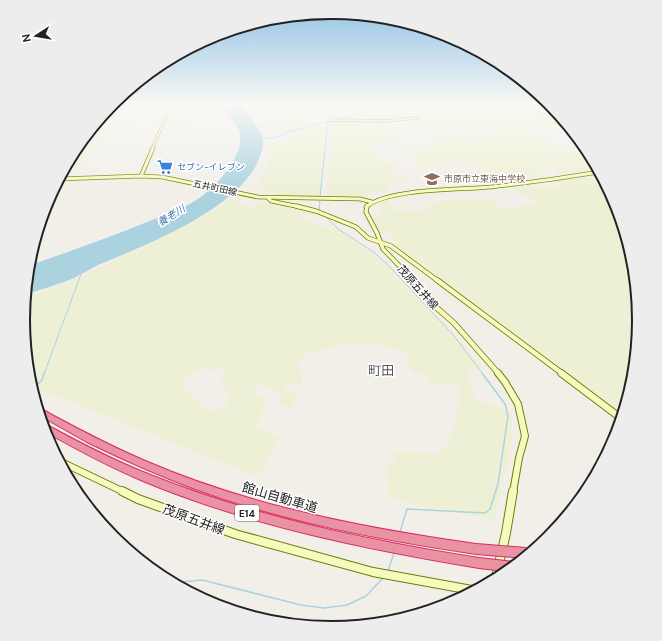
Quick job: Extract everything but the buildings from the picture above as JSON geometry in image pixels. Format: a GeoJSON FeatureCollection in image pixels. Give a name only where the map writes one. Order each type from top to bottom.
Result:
{"type":"FeatureCollection","features":[{"type":"Feature","properties":{"kind":"highway","name":"館山自動車道"},"geometry":{"type":"LineString","coordinates":[[46,416],[87,439],[126,457],[183,480],[252,504],[299,517],[380,535],[476,549],[523,553]]}},
{"type":"Feature","properties":{"kind":"highway","name":"館山自動車道"},"geometry":{"type":"LineString","coordinates":[[50,430],[118,465],[177,489],[297,528],[380,547],[506,566]]}},
{"type":"Feature","properties":{"kind":"main road"},"geometry":{"type":"LineString","coordinates":[[141,176],[159,133]]}},
{"type":"Feature","properties":{"kind":"main road"},"geometry":{"type":"LineString","coordinates":[[372,202],[406,194],[480,189],[594,173]]}},
{"type":"Feature","properties":{"kind":"main road","name":"五井町田線"},"geometry":{"type":"LineString","coordinates":[[65,179],[141,176],[162,177],[268,198],[360,199],[372,202]]}},
{"type":"Feature","properties":{"kind":"main road"},"geometry":{"type":"LineString","coordinates":[[268,198],[274,202],[316,212],[341,220],[356,227],[368,238],[391,246],[617,415]]}},
{"type":"Feature","properties":{"kind":"main road","name":"茂原五井線"},"geometry":{"type":"LineString","coordinates":[[372,202],[366,208],[377,232],[379,242],[386,254],[409,274],[429,301],[454,323],[505,382],[518,404],[525,436],[519,458],[506,533],[497,572]]}},
{"type":"Feature","properties":{"kind":"main road","name":"茂原五井線"},"geometry":{"type":"LineString","coordinates":[[67,465],[138,499],[235,534],[373,572],[467,589]]}},
{"type":"Feature","properties":{"kind":"green space"},"geometry":{"type":"Polygon","coordinates":[[[95,133],[106,133],[102,137],[92,138],[88,143],[97,144],[99,139],[114,138],[111,142],[104,143],[100,147],[83,149],[95,133]]]}},
{"type":"Feature","properties":{"kind":"green space"},"geometry":{"type":"Polygon","coordinates":[[[291,133],[326,133],[320,197],[276,196],[277,192],[260,191],[256,189],[266,171],[270,147],[268,137],[274,137],[275,141],[288,141],[291,133]]]}},
{"type":"Feature","properties":{"kind":"green space"},"geometry":{"type":"Polygon","coordinates":[[[332,133],[392,133],[390,135],[393,135],[393,139],[400,140],[401,146],[390,145],[387,142],[369,144],[377,158],[388,161],[396,166],[391,169],[392,171],[387,171],[387,174],[405,175],[406,180],[389,181],[387,190],[370,190],[367,198],[326,196],[332,133]]]}},
{"type":"Feature","properties":{"kind":"green space"},"geometry":{"type":"Polygon","coordinates":[[[432,133],[442,133],[444,136],[432,137],[432,133]]]}},
{"type":"Feature","properties":{"kind":"green space"},"geometry":{"type":"Polygon","coordinates":[[[492,133],[539,133],[551,138],[553,145],[585,157],[592,171],[561,174],[552,168],[537,168],[545,174],[526,177],[520,174],[503,177],[506,181],[487,184],[477,173],[485,172],[470,161],[454,161],[423,168],[409,158],[413,156],[412,153],[423,153],[418,148],[423,147],[423,143],[434,142],[431,138],[458,136],[461,139],[474,139],[469,135],[475,134],[477,136],[481,136],[479,134],[486,134],[494,138],[498,137],[492,133]]]}},
{"type":"Feature","properties":{"kind":"green space"},"geometry":{"type":"Polygon","coordinates":[[[88,152],[84,160],[73,173],[69,173],[80,153],[88,152]]]}},
{"type":"Feature","properties":{"kind":"green space"},"geometry":{"type":"Polygon","coordinates":[[[595,175],[610,205],[622,242],[630,281],[632,301],[632,340],[627,379],[618,412],[399,248],[392,233],[378,233],[373,218],[384,215],[378,208],[383,207],[380,204],[380,201],[386,200],[396,212],[430,210],[426,205],[438,204],[437,201],[464,199],[467,201],[490,199],[504,209],[538,204],[511,186],[525,185],[550,188],[562,186],[556,181],[595,175]]]}},
{"type":"Feature","properties":{"kind":"green space"},"geometry":{"type":"Polygon","coordinates":[[[236,196],[243,197],[233,204],[254,207],[261,201],[320,215],[301,215],[301,219],[339,231],[390,265],[409,291],[443,321],[483,368],[466,371],[476,401],[512,412],[512,446],[494,520],[428,508],[389,497],[386,465],[395,466],[395,452],[439,454],[449,441],[458,410],[459,386],[429,382],[429,375],[411,373],[407,352],[378,344],[338,345],[307,353],[297,363],[302,375],[302,385],[286,385],[285,392],[297,394],[292,407],[279,404],[282,394],[260,383],[251,394],[267,400],[256,426],[279,437],[258,477],[37,389],[30,340],[31,296],[75,279],[148,245],[219,207],[236,196]],[[205,366],[180,383],[205,408],[216,411],[229,404],[228,395],[221,381],[226,369],[212,371],[205,366]]]}},
{"type":"Feature","properties":{"kind":"water","name":"養老川"},"geometry":{"type":"Polygon","coordinates":[[[239,133],[260,133],[263,141],[263,148],[259,159],[248,177],[232,194],[212,209],[165,236],[98,265],[74,278],[31,293],[35,264],[176,211],[209,191],[230,167],[239,148],[239,133]]]}},
{"type":"Feature","properties":{"kind":"waterway"},"geometry":{"type":"LineString","coordinates":[[261,138],[275,138],[286,133]]}},
{"type":"Feature","properties":{"kind":"waterway"},"geometry":{"type":"LineString","coordinates":[[320,197],[327,133]]}},
{"type":"Feature","properties":{"kind":"waterway"},"geometry":{"type":"LineString","coordinates":[[319,211],[320,200]]}},
{"type":"Feature","properties":{"kind":"waterway"},"geometry":{"type":"LineString","coordinates":[[326,217],[338,229],[375,253],[392,269],[454,336],[483,374]]}},
{"type":"Feature","properties":{"kind":"waterway"},"geometry":{"type":"LineString","coordinates":[[44,374],[81,274]]}},
{"type":"Feature","properties":{"kind":"waterway"},"geometry":{"type":"LineString","coordinates":[[36,385],[42,380],[44,373]]}},
{"type":"Feature","properties":{"kind":"waterway"},"geometry":{"type":"LineString","coordinates":[[400,532],[407,509],[485,513],[490,509],[498,484],[508,416],[505,404],[482,373]]}},
{"type":"Feature","properties":{"kind":"waterway"},"geometry":{"type":"LineString","coordinates":[[388,571],[394,553]]}},
{"type":"Feature","properties":{"kind":"waterway"},"geometry":{"type":"LineString","coordinates":[[180,582],[202,580],[301,605],[324,608],[347,605],[366,596],[383,578]]}},
{"type":"Feature","properties":{"kind":"place","name":"セブン-イレブン"},"geometry":{"type":"Point","coordinates":[165,167]}},
{"type":"Feature","properties":{"kind":"place","name":"市原市立東海中学校"},"geometry":{"type":"Point","coordinates":[432,179]}},
{"type":"Feature","properties":{"kind":"district","name":"町田"},"geometry":{"type":"Point","coordinates":[381,370]}}]}
